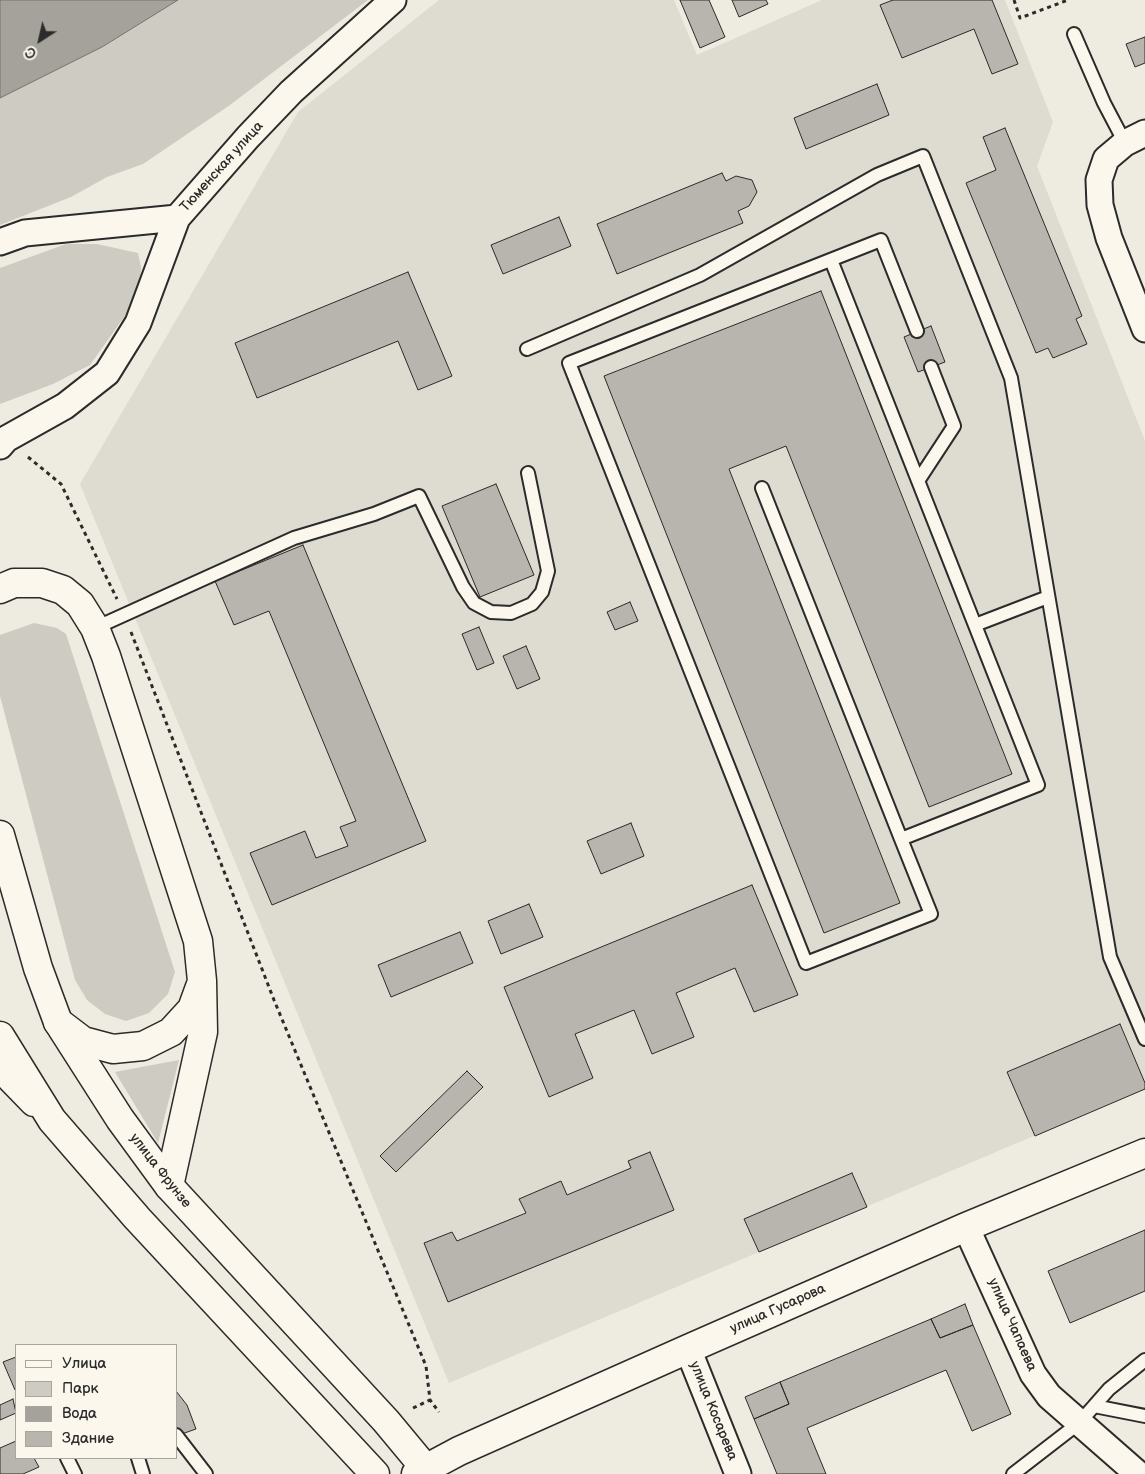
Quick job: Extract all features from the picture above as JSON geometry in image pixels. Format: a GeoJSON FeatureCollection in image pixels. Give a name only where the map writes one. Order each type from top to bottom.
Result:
{"type":"FeatureCollection","features":[{"type":"Feature","properties":{"kind":"main road"},"geometry":{"type":"LineString","coordinates":[[7,586],[42,583],[63,590],[80,604],[95,628],[106,656],[198,941],[202,981],[203,1032],[169,1186]]}},
{"type":"Feature","properties":{"kind":"main road","name":"улица Фрунзе"},"geometry":{"type":"LineString","coordinates":[[0,835],[38,968],[58,1022],[120,1119],[169,1186],[386,1421],[424,1472]]}},
{"type":"Feature","properties":{"kind":"main road"},"geometry":{"type":"LineString","coordinates":[[58,1022],[83,1040],[112,1049],[143,1046],[171,1032],[192,1010],[202,981]]}},
{"type":"Feature","properties":{"kind":"main road"},"geometry":{"type":"LineString","coordinates":[[0,1036],[52,1120]]}},
{"type":"Feature","properties":{"kind":"main road"},"geometry":{"type":"LineString","coordinates":[[0,1067],[52,1120],[137,1218],[374,1474]]}},
{"type":"Feature","properties":{"kind":"main road","name":"улица Гусарова"},"geometry":{"type":"LineString","coordinates":[[424,1472],[459,1451],[688,1349],[966,1227],[1145,1152]]}},
{"type":"Feature","properties":{"kind":"street","name":"Тюменская улица"},"geometry":{"type":"LineString","coordinates":[[2,441],[65,406],[107,373],[138,323],[177,218],[248,137],[291,92],[392,0]]}},
{"type":"Feature","properties":{"kind":"street"},"geometry":{"type":"LineString","coordinates":[[1135,138],[1106,159],[1099,180],[1100,204],[1109,238],[1145,329]]}},
{"type":"Feature","properties":{"kind":"street"},"geometry":{"type":"LineString","coordinates":[[0,242],[25,233],[177,218]]}},
{"type":"Feature","properties":{"kind":"street","name":"улица Чапаева"},"geometry":{"type":"LineString","coordinates":[[966,1227],[1032,1374],[1049,1396],[1086,1415],[1138,1474]]}},
{"type":"Feature","properties":{"kind":"street","name":"улица Косарева"},"geometry":{"type":"LineString","coordinates":[[688,1349],[738,1474]]}},
{"type":"Feature","properties":{"kind":"lane"},"geometry":{"type":"LineString","coordinates":[[1074,34],[1104,103],[1135,138]]}},
{"type":"Feature","properties":{"kind":"lane"},"geometry":{"type":"LineString","coordinates":[[527,349],[700,276],[877,175],[923,156],[1011,378],[1110,957],[1145,1039]]}},
{"type":"Feature","properties":{"kind":"lane"},"geometry":{"type":"LineString","coordinates":[[762,488],[931,914],[806,963],[569,363],[881,240],[917,331]]}},
{"type":"Feature","properties":{"kind":"lane"},"geometry":{"type":"LineString","coordinates":[[830,260],[1038,785],[901,839]]}},
{"type":"Feature","properties":{"kind":"lane"},"geometry":{"type":"LineString","coordinates":[[918,481],[954,426],[931,367]]}},
{"type":"Feature","properties":{"kind":"lane"},"geometry":{"type":"LineString","coordinates":[[95,628],[294,538],[374,514],[419,496],[463,587],[474,603],[491,612],[511,613],[532,604],[542,592],[548,571],[528,473]]}},
{"type":"Feature","properties":{"kind":"lane"},"geometry":{"type":"LineString","coordinates":[[975,626],[1048,597]]}},
{"type":"Feature","properties":{"kind":"lane"},"geometry":{"type":"LineString","coordinates":[[1013,1474],[1086,1415],[1109,1389],[1145,1360]]}},
{"type":"Feature","properties":{"kind":"lane"},"geometry":{"type":"LineString","coordinates":[[1086,1415],[1145,1416]]}},
{"type":"Feature","properties":{"kind":"lane"},"geometry":{"type":"LineString","coordinates":[[178,1439],[206,1474]]}},
{"type":"Feature","properties":{"kind":"lane"},"geometry":{"type":"LineString","coordinates":[[68,1459],[75,1474]]}},
{"type":"Feature","properties":{"kind":"lane"},"geometry":{"type":"LineString","coordinates":[[138,1459],[143,1474]]}},
{"type":"Feature","properties":{"kind":"path"},"geometry":{"type":"LineString","coordinates":[[1014,0],[1020,18],[1068,0]]}},
{"type":"Feature","properties":{"kind":"path"},"geometry":{"type":"LineString","coordinates":[[26,455],[61,484],[124,615],[274,1000],[426,1366],[430,1400],[439,1412]]}},
{"type":"Feature","properties":{"kind":"path"},"geometry":{"type":"LineString","coordinates":[[413,1408],[430,1400]]}},
{"type":"Feature","properties":{"kind":"shaded area"},"geometry":{"type":"Polygon","coordinates":[[[439,0],[674,0],[697,55],[822,0],[1005,0],[1053,122],[1037,166],[1145,441],[1145,1089],[449,1383],[80,484],[298,112],[439,0]]]}},
{"type":"Feature","properties":{"kind":"green space"},"geometry":{"type":"Polygon","coordinates":[[[178,0],[368,0],[230,105],[143,164],[107,177],[71,197],[0,225],[0,98],[102,47],[178,0]]]}},
{"type":"Feature","properties":{"kind":"green space"},"geometry":{"type":"Polygon","coordinates":[[[66,244],[97,244],[138,253],[141,267],[139,296],[90,365],[53,384],[0,404],[0,268],[66,244]]]}},
{"type":"Feature","properties":{"kind":"green space"},"geometry":{"type":"Polygon","coordinates":[[[34,623],[57,628],[66,634],[175,972],[168,994],[149,1013],[126,1021],[105,1014],[87,1000],[75,980],[0,696],[0,635],[34,623]]]}},
{"type":"Feature","properties":{"kind":"green space"},"geometry":{"type":"Polygon","coordinates":[[[179,1060],[158,1143],[115,1072],[179,1060]]]}},
{"type":"Feature","properties":{"kind":"water"},"geometry":{"type":"Polygon","coordinates":[[[0,0],[178,0],[102,47],[0,98],[0,0]]]}},
{"type":"Feature","properties":{"kind":"building"},"geometry":{"type":"Polygon","coordinates":[[[680,0],[709,0],[725,37],[700,48],[680,0]]]}},
{"type":"Feature","properties":{"kind":"building"},"geometry":{"type":"Polygon","coordinates":[[[732,0],[766,0],[768,4],[739,17],[732,0]]]}},
{"type":"Feature","properties":{"kind":"building"},"geometry":{"type":"Polygon","coordinates":[[[893,0],[992,0],[1018,64],[992,74],[974,29],[902,58],[880,5],[893,0]]]}},
{"type":"Feature","properties":{"kind":"building"},"geometry":{"type":"Polygon","coordinates":[[[1145,37],[1145,63],[1135,67],[1126,44],[1145,37]]]}},
{"type":"Feature","properties":{"kind":"building"},"geometry":{"type":"Polygon","coordinates":[[[877,84],[889,115],[806,149],[794,118],[877,84]]]}},
{"type":"Feature","properties":{"kind":"building"},"geometry":{"type":"Polygon","coordinates":[[[1005,128],[1082,316],[1076,319],[1087,344],[1053,358],[1048,348],[1036,353],[966,183],[996,170],[983,137],[1005,128]]]}},
{"type":"Feature","properties":{"kind":"building"},"geometry":{"type":"Polygon","coordinates":[[[722,173],[726,181],[736,176],[752,180],[757,192],[749,206],[738,211],[743,223],[617,274],[597,224],[722,173]]]}},
{"type":"Feature","properties":{"kind":"building"},"geometry":{"type":"Polygon","coordinates":[[[559,217],[571,246],[503,274],[491,245],[559,217]]]}},
{"type":"Feature","properties":{"kind":"building"},"geometry":{"type":"Polygon","coordinates":[[[408,272],[452,376],[418,390],[398,341],[257,398],[235,343],[408,272]]]}},
{"type":"Feature","properties":{"kind":"building"},"geometry":{"type":"Polygon","coordinates":[[[821,291],[1012,774],[929,807],[786,446],[729,469],[900,903],[824,933],[604,376],[821,291]]]}},
{"type":"Feature","properties":{"kind":"building"},"geometry":{"type":"Polygon","coordinates":[[[931,326],[945,362],[918,372],[904,337],[931,326]]]}},
{"type":"Feature","properties":{"kind":"building"},"geometry":{"type":"Polygon","coordinates":[[[496,484],[534,575],[480,597],[442,506],[496,484]]]}},
{"type":"Feature","properties":{"kind":"building"},"geometry":{"type":"Polygon","coordinates":[[[303,545],[426,841],[272,905],[250,853],[305,831],[316,858],[348,846],[340,827],[356,821],[269,611],[234,625],[215,581],[303,545]]]}},
{"type":"Feature","properties":{"kind":"building"},"geometry":{"type":"Polygon","coordinates":[[[630,602],[638,621],[615,630],[607,612],[630,602]]]}},
{"type":"Feature","properties":{"kind":"building"},"geometry":{"type":"Polygon","coordinates":[[[479,627],[494,663],[477,670],[462,634],[479,627]]]}},
{"type":"Feature","properties":{"kind":"building"},"geometry":{"type":"Polygon","coordinates":[[[526,646],[540,679],[517,689],[503,656],[526,646]]]}},
{"type":"Feature","properties":{"kind":"building"},"geometry":{"type":"Polygon","coordinates":[[[631,823],[644,856],[601,874],[587,841],[631,823]]]}},
{"type":"Feature","properties":{"kind":"building"},"geometry":{"type":"Polygon","coordinates":[[[752,885],[798,995],[754,1012],[735,968],[676,993],[694,1037],[652,1054],[634,1010],[575,1034],[593,1078],[549,1097],[504,987],[752,885]]]}},
{"type":"Feature","properties":{"kind":"building"},"geometry":{"type":"Polygon","coordinates":[[[529,904],[543,937],[501,954],[488,921],[529,904]]]}},
{"type":"Feature","properties":{"kind":"building"},"geometry":{"type":"Polygon","coordinates":[[[460,932],[473,963],[391,997],[378,965],[460,932]]]}},
{"type":"Feature","properties":{"kind":"building"},"geometry":{"type":"Polygon","coordinates":[[[1120,1024],[1145,1083],[1145,1089],[1035,1136],[1007,1072],[1120,1024]]]}},
{"type":"Feature","properties":{"kind":"building"},"geometry":{"type":"Polygon","coordinates":[[[467,1071],[483,1087],[396,1172],[380,1156],[467,1071]]]}},
{"type":"Feature","properties":{"kind":"building"},"geometry":{"type":"Polygon","coordinates":[[[650,1152],[674,1210],[448,1302],[424,1243],[452,1232],[457,1241],[526,1213],[519,1199],[561,1181],[567,1195],[631,1168],[628,1161],[650,1152]]]}},
{"type":"Feature","properties":{"kind":"building"},"geometry":{"type":"Polygon","coordinates":[[[852,1173],[867,1207],[759,1252],[744,1219],[852,1173]]]}},
{"type":"Feature","properties":{"kind":"building"},"geometry":{"type":"Polygon","coordinates":[[[1145,1230],[1145,1291],[1070,1323],[1048,1271],[1145,1230]]]}},
{"type":"Feature","properties":{"kind":"building"},"geometry":{"type":"Polygon","coordinates":[[[965,1304],[973,1325],[940,1338],[931,1319],[965,1304]]]}},
{"type":"Feature","properties":{"kind":"building"},"geometry":{"type":"Polygon","coordinates":[[[931,1319],[940,1338],[973,1325],[1011,1414],[972,1431],[946,1370],[807,1428],[826,1474],[777,1474],[754,1419],[789,1404],[780,1382],[931,1319]]]}},
{"type":"Feature","properties":{"kind":"building"},"geometry":{"type":"Polygon","coordinates":[[[15,1357],[15,1390],[3,1362],[15,1357]]]}},
{"type":"Feature","properties":{"kind":"building"},"geometry":{"type":"Polygon","coordinates":[[[780,1382],[789,1404],[754,1419],[745,1397],[780,1382]]]}},
{"type":"Feature","properties":{"kind":"building"},"geometry":{"type":"Polygon","coordinates":[[[178,1394],[187,1405],[196,1429],[178,1435],[178,1394]]]}},
{"type":"Feature","properties":{"kind":"building"},"geometry":{"type":"Polygon","coordinates":[[[13,1399],[15,1413],[0,1420],[0,1405],[13,1399]]]}},
{"type":"Feature","properties":{"kind":"building"},"geometry":{"type":"Polygon","coordinates":[[[15,1441],[15,1459],[35,1459],[39,1467],[23,1474],[0,1474],[0,1448],[15,1441]]]}}]}
